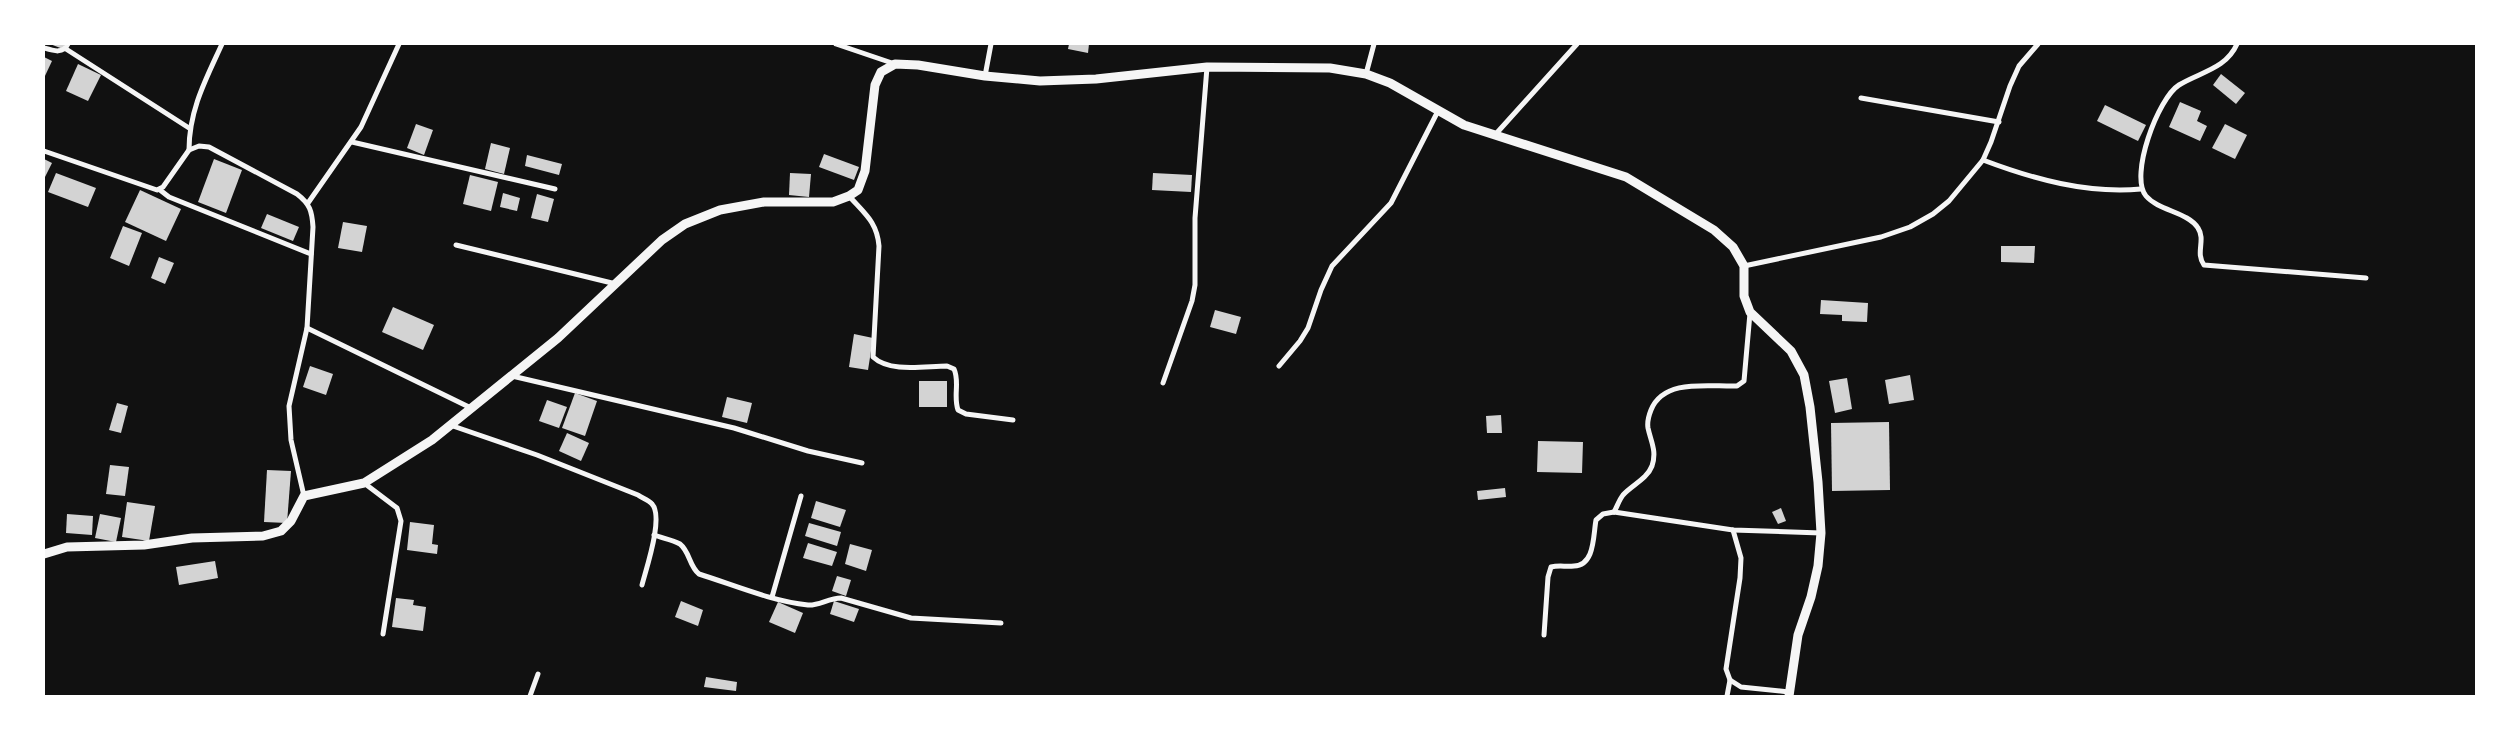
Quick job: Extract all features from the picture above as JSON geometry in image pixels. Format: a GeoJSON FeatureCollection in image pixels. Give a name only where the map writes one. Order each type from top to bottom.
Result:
{"type":"FeatureCollection","features":[{"type":"Feature","properties":{"kind":"street"},"geometry":{"type":"LineString","coordinates":[[189,150],[189,128],[192,113],[222,44]]}},
{"type":"Feature","properties":{"kind":"street"},"geometry":{"type":"LineString","coordinates":[[308,203],[352,142],[374,101],[399,44]]}},
{"type":"Feature","properties":{"kind":"street"},"geometry":{"type":"LineString","coordinates":[[836,44],[895,64],[918,65],[985,76],[1040,81],[1096,79],[1207,67],[1330,68],[1366,74],[1390,83],[1419,98],[1438,112],[1464,126],[1626,177],[1714,230],[1734,246],[1744,266],[1744,296],[1750,312],[1744,381],[1737,386],[1676,388],[1664,392],[1654,402],[1649,415],[1648,427],[1655,456],[1651,468],[1644,477],[1621,497],[1614,512]]}},
{"type":"Feature","properties":{"kind":"street"},"geometry":{"type":"LineString","coordinates":[[985,76],[991,44]]}},
{"type":"Feature","properties":{"kind":"street"},"geometry":{"type":"LineString","coordinates":[[1366,74],[1374,44]]}},
{"type":"Feature","properties":{"kind":"street"},"geometry":{"type":"LineString","coordinates":[[1494,136],[1577,44]]}},
{"type":"Feature","properties":{"kind":"street"},"geometry":{"type":"LineString","coordinates":[[1744,266],[1881,237],[1910,227],[1933,214],[1949,200],[1983,160],[2019,66],[2038,44]]}},
{"type":"Feature","properties":{"kind":"street"},"geometry":{"type":"LineString","coordinates":[[2237,44],[2228,58],[2216,68],[2179,85],[2169,93],[2160,108],[2143,156],[2141,189],[2148,198],[2198,227],[2202,236],[2199,256],[2204,265],[2366,278]]}},
{"type":"Feature","properties":{"kind":"street"},"geometry":{"type":"LineString","coordinates":[[44,48],[59,52],[67,46],[189,128]]}},
{"type":"Feature","properties":{"kind":"street"},"geometry":{"type":"LineString","coordinates":[[304,496],[364,483],[432,440],[558,338],[662,240],[685,224],[720,210],[764,202],[833,202],[850,196],[858,190],[865,170],[875,85],[882,72],[895,64]]}},
{"type":"Feature","properties":{"kind":"street"},"geometry":{"type":"LineString","coordinates":[[1162,383],[1192,300],[1195,285],[1195,218],[1207,67]]}},
{"type":"Feature","properties":{"kind":"street"},"geometry":{"type":"LineString","coordinates":[[1861,98],[1998,122]]}},
{"type":"Feature","properties":{"kind":"street"},"geometry":{"type":"LineString","coordinates":[[1279,366],[1300,342],[1308,328],[1321,290],[1332,266],[1391,203],[1438,112]]}},
{"type":"Feature","properties":{"kind":"street"},"geometry":{"type":"LineString","coordinates":[[352,142],[555,189]]}},
{"type":"Feature","properties":{"kind":"street"},"geometry":{"type":"LineString","coordinates":[[44,554],[67,547],[144,545],[192,538],[263,536],[281,531],[292,521],[304,496],[291,440],[289,406],[308,328],[312,214],[308,203],[297,194],[209,147],[198,146],[189,150],[160,190]]}},
{"type":"Feature","properties":{"kind":"street"},"geometry":{"type":"LineString","coordinates":[[44,151],[154,190],[160,190],[169,197],[311,254]]}},
{"type":"Feature","properties":{"kind":"street"},"geometry":{"type":"LineString","coordinates":[[1983,160],[2031,176],[2099,190],[2141,189]]}},
{"type":"Feature","properties":{"kind":"street"},"geometry":{"type":"LineString","coordinates":[[850,196],[874,223],[878,232],[874,357],[880,363],[890,366],[947,366],[954,368],[957,376],[956,403],[958,410],[966,414],[1013,420]]}},
{"type":"Feature","properties":{"kind":"street"},"geometry":{"type":"LineString","coordinates":[[456,245],[617,284]]}},
{"type":"Feature","properties":{"kind":"street"},"geometry":{"type":"LineString","coordinates":[[1730,680],[1741,687],[1789,694],[1798,635],[1811,597],[1818,566],[1821,533],[1818,482],[1804,375],[1791,351],[1750,312]]}},
{"type":"Feature","properties":{"kind":"street"},"geometry":{"type":"LineString","coordinates":[[308,328],[471,408]]}},
{"type":"Feature","properties":{"kind":"street"},"geometry":{"type":"LineString","coordinates":[[511,376],[734,428],[808,451],[862,463]]}},
{"type":"Feature","properties":{"kind":"street"},"geometry":{"type":"LineString","coordinates":[[450,425],[537,455],[638,495],[652,504],[656,513],[654,535],[642,586]]}},
{"type":"Feature","properties":{"kind":"street"},"geometry":{"type":"LineString","coordinates":[[364,483],[397,508],[401,521],[383,634]]}},
{"type":"Feature","properties":{"kind":"street"},"geometry":{"type":"LineString","coordinates":[[772,597],[801,496]]}},
{"type":"Feature","properties":{"kind":"street"},"geometry":{"type":"LineString","coordinates":[[1544,635],[1548,577],[1551,567],[1584,564],[1590,556],[1596,520],[1603,514],[1614,512],[1733,530],[1821,533]]}},
{"type":"Feature","properties":{"kind":"street"},"geometry":{"type":"LineString","coordinates":[[1727,696],[1730,680],[1726,668],[1740,578],[1741,558],[1733,530]]}},
{"type":"Feature","properties":{"kind":"street"},"geometry":{"type":"LineString","coordinates":[[654,535],[680,544],[685,550],[692,568],[699,574],[772,597],[810,605],[830,598],[841,598],[911,618],[1002,622]]}},
{"type":"Feature","properties":{"kind":"street"},"geometry":{"type":"LineString","coordinates":[[530,696],[538,674]]}},
{"type":"Feature","properties":{"kind":"building"},"geometry":{"type":"Polygon","coordinates":[[[50,44],[65,44],[63,49],[50,44]]]}},
{"type":"Feature","properties":{"kind":"building"},"geometry":{"type":"Polygon","coordinates":[[[1069,44],[1089,44],[1088,53],[1068,49],[1069,44]]]}},
{"type":"Feature","properties":{"kind":"building"},"geometry":{"type":"Polygon","coordinates":[[[44,57],[52,61],[44,78],[44,57]]]}},
{"type":"Feature","properties":{"kind":"building"},"geometry":{"type":"Polygon","coordinates":[[[78,64],[101,75],[88,101],[66,91],[78,64]]]}},
{"type":"Feature","properties":{"kind":"building"},"geometry":{"type":"Polygon","coordinates":[[[2221,74],[2245,93],[2236,104],[2213,85],[2221,74]]]}},
{"type":"Feature","properties":{"kind":"building"},"geometry":{"type":"Polygon","coordinates":[[[2180,102],[2201,111],[2197,121],[2207,126],[2200,141],[2169,127],[2180,102]]]}},
{"type":"Feature","properties":{"kind":"building"},"geometry":{"type":"Polygon","coordinates":[[[2105,105],[2146,125],[2138,141],[2097,121],[2105,105]]]}},
{"type":"Feature","properties":{"kind":"building"},"geometry":{"type":"Polygon","coordinates":[[[416,124],[433,130],[424,155],[407,148],[416,124]]]}},
{"type":"Feature","properties":{"kind":"building"},"geometry":{"type":"Polygon","coordinates":[[[2225,124],[2247,135],[2235,159],[2212,148],[2225,124]]]}},
{"type":"Feature","properties":{"kind":"building"},"geometry":{"type":"Polygon","coordinates":[[[491,143],[510,148],[504,174],[485,169],[491,143]]]}},
{"type":"Feature","properties":{"kind":"building"},"geometry":{"type":"Polygon","coordinates":[[[824,154],[859,167],[854,180],[819,167],[824,154]]]}},
{"type":"Feature","properties":{"kind":"building"},"geometry":{"type":"Polygon","coordinates":[[[527,155],[562,164],[559,175],[525,166],[527,155]]]}},
{"type":"Feature","properties":{"kind":"building"},"geometry":{"type":"Polygon","coordinates":[[[44,159],[52,163],[44,179],[44,159]]]}},
{"type":"Feature","properties":{"kind":"building"},"geometry":{"type":"Polygon","coordinates":[[[214,159],[242,170],[226,213],[198,202],[214,159]]]}},
{"type":"Feature","properties":{"kind":"building"},"geometry":{"type":"Polygon","coordinates":[[[56,173],[96,188],[88,207],[48,192],[56,173]]]}},
{"type":"Feature","properties":{"kind":"building"},"geometry":{"type":"Polygon","coordinates":[[[790,173],[811,174],[809,197],[789,195],[790,173]]]}},
{"type":"Feature","properties":{"kind":"building"},"geometry":{"type":"Polygon","coordinates":[[[1153,173],[1192,175],[1191,192],[1152,190],[1153,173]]]}},
{"type":"Feature","properties":{"kind":"building"},"geometry":{"type":"Polygon","coordinates":[[[470,175],[498,182],[491,211],[463,204],[470,175]]]}},
{"type":"Feature","properties":{"kind":"building"},"geometry":{"type":"Polygon","coordinates":[[[140,190],[181,209],[166,241],[125,222],[140,190]]]}},
{"type":"Feature","properties":{"kind":"building"},"geometry":{"type":"Polygon","coordinates":[[[503,193],[520,198],[517,211],[500,207],[503,193]]]}},
{"type":"Feature","properties":{"kind":"building"},"geometry":{"type":"Polygon","coordinates":[[[537,194],[554,199],[548,222],[531,218],[537,194]]]}},
{"type":"Feature","properties":{"kind":"building"},"geometry":{"type":"Polygon","coordinates":[[[267,214],[299,227],[293,241],[261,228],[267,214]]]}},
{"type":"Feature","properties":{"kind":"building"},"geometry":{"type":"Polygon","coordinates":[[[343,222],[367,226],[362,252],[338,248],[343,222]]]}},
{"type":"Feature","properties":{"kind":"building"},"geometry":{"type":"Polygon","coordinates":[[[123,226],[142,233],[129,266],[110,258],[123,226]]]}},
{"type":"Feature","properties":{"kind":"building"},"geometry":{"type":"Polygon","coordinates":[[[2001,246],[2035,246],[2034,263],[2001,262],[2001,246]]]}},
{"type":"Feature","properties":{"kind":"building"},"geometry":{"type":"Polygon","coordinates":[[[159,257],[174,263],[165,284],[151,278],[159,257]]]}},
{"type":"Feature","properties":{"kind":"building"},"geometry":{"type":"Polygon","coordinates":[[[1821,300],[1868,303],[1867,322],[1842,321],[1842,315],[1820,314],[1821,300]]]}},
{"type":"Feature","properties":{"kind":"building"},"geometry":{"type":"Polygon","coordinates":[[[393,307],[434,325],[423,350],[382,332],[393,307]]]}},
{"type":"Feature","properties":{"kind":"building"},"geometry":{"type":"Polygon","coordinates":[[[1215,310],[1241,317],[1236,334],[1210,327],[1215,310]]]}},
{"type":"Feature","properties":{"kind":"building"},"geometry":{"type":"Polygon","coordinates":[[[854,334],[873,338],[868,370],[849,367],[854,334]]]}},
{"type":"Feature","properties":{"kind":"building"},"geometry":{"type":"Polygon","coordinates":[[[310,366],[333,374],[326,395],[303,387],[310,366]]]}},
{"type":"Feature","properties":{"kind":"building"},"geometry":{"type":"Polygon","coordinates":[[[1910,375],[1914,400],[1889,404],[1885,380],[1910,375]]]}},
{"type":"Feature","properties":{"kind":"building"},"geometry":{"type":"Polygon","coordinates":[[[1847,378],[1852,409],[1835,413],[1829,381],[1847,378]]]}},
{"type":"Feature","properties":{"kind":"building"},"geometry":{"type":"Polygon","coordinates":[[[919,381],[947,381],[947,407],[919,407],[919,381]]]}},
{"type":"Feature","properties":{"kind":"building"},"geometry":{"type":"Polygon","coordinates":[[[575,393],[597,401],[585,436],[562,428],[575,393]]]}},
{"type":"Feature","properties":{"kind":"building"},"geometry":{"type":"Polygon","coordinates":[[[727,397],[752,403],[747,423],[722,417],[727,397]]]}},
{"type":"Feature","properties":{"kind":"building"},"geometry":{"type":"Polygon","coordinates":[[[547,400],[567,407],[559,428],[539,421],[547,400]]]}},
{"type":"Feature","properties":{"kind":"building"},"geometry":{"type":"Polygon","coordinates":[[[117,403],[128,406],[121,433],[109,430],[117,403]]]}},
{"type":"Feature","properties":{"kind":"building"},"geometry":{"type":"Polygon","coordinates":[[[1501,415],[1502,433],[1487,433],[1486,416],[1501,415]]]}},
{"type":"Feature","properties":{"kind":"building"},"geometry":{"type":"Polygon","coordinates":[[[1889,422],[1890,490],[1832,491],[1831,423],[1889,422]]]}},
{"type":"Feature","properties":{"kind":"building"},"geometry":{"type":"Polygon","coordinates":[[[567,433],[589,443],[581,461],[559,451],[567,433]]]}},
{"type":"Feature","properties":{"kind":"building"},"geometry":{"type":"Polygon","coordinates":[[[1538,441],[1583,442],[1582,473],[1537,472],[1538,441]]]}},
{"type":"Feature","properties":{"kind":"building"},"geometry":{"type":"Polygon","coordinates":[[[110,465],[129,467],[125,496],[106,494],[110,465]]]}},
{"type":"Feature","properties":{"kind":"building"},"geometry":{"type":"Polygon","coordinates":[[[267,470],[291,471],[287,523],[264,522],[267,470]]]}},
{"type":"Feature","properties":{"kind":"building"},"geometry":{"type":"Polygon","coordinates":[[[1505,488],[1506,497],[1478,500],[1477,491],[1505,488]]]}},
{"type":"Feature","properties":{"kind":"building"},"geometry":{"type":"Polygon","coordinates":[[[816,501],[846,510],[840,527],[811,518],[816,501]]]}},
{"type":"Feature","properties":{"kind":"building"},"geometry":{"type":"Polygon","coordinates":[[[127,502],[155,506],[149,541],[122,537],[127,502]]]}},
{"type":"Feature","properties":{"kind":"building"},"geometry":{"type":"Polygon","coordinates":[[[1781,508],[1786,521],[1778,524],[1772,512],[1781,508]]]}},
{"type":"Feature","properties":{"kind":"building"},"geometry":{"type":"Polygon","coordinates":[[[67,514],[93,516],[92,535],[66,533],[67,514]]]}},
{"type":"Feature","properties":{"kind":"building"},"geometry":{"type":"Polygon","coordinates":[[[100,514],[121,518],[116,542],[95,538],[100,514]]]}},
{"type":"Feature","properties":{"kind":"building"},"geometry":{"type":"Polygon","coordinates":[[[410,522],[434,525],[432,544],[438,545],[437,554],[407,550],[410,522]]]}},
{"type":"Feature","properties":{"kind":"building"},"geometry":{"type":"Polygon","coordinates":[[[809,523],[841,532],[837,546],[805,536],[809,523]]]}},
{"type":"Feature","properties":{"kind":"building"},"geometry":{"type":"Polygon","coordinates":[[[808,543],[837,552],[832,566],[803,558],[808,543]]]}},
{"type":"Feature","properties":{"kind":"building"},"geometry":{"type":"Polygon","coordinates":[[[850,544],[872,550],[866,571],[845,564],[850,544]]]}},
{"type":"Feature","properties":{"kind":"building"},"geometry":{"type":"Polygon","coordinates":[[[215,561],[218,578],[179,585],[176,567],[215,561]]]}},
{"type":"Feature","properties":{"kind":"building"},"geometry":{"type":"Polygon","coordinates":[[[837,576],[851,580],[846,596],[832,591],[837,576]]]}},
{"type":"Feature","properties":{"kind":"building"},"geometry":{"type":"Polygon","coordinates":[[[396,598],[414,600],[413,605],[426,607],[423,631],[392,627],[396,598]]]}},
{"type":"Feature","properties":{"kind":"building"},"geometry":{"type":"Polygon","coordinates":[[[681,601],[703,610],[698,626],[675,617],[681,601]]]}},
{"type":"Feature","properties":{"kind":"building"},"geometry":{"type":"Polygon","coordinates":[[[834,601],[859,609],[854,622],[830,614],[834,601]]]}},
{"type":"Feature","properties":{"kind":"building"},"geometry":{"type":"Polygon","coordinates":[[[778,602],[803,613],[795,633],[769,622],[778,602]]]}},
{"type":"Feature","properties":{"kind":"building"},"geometry":{"type":"Polygon","coordinates":[[[706,677],[737,682],[736,691],[704,687],[706,677]]]}}]}
